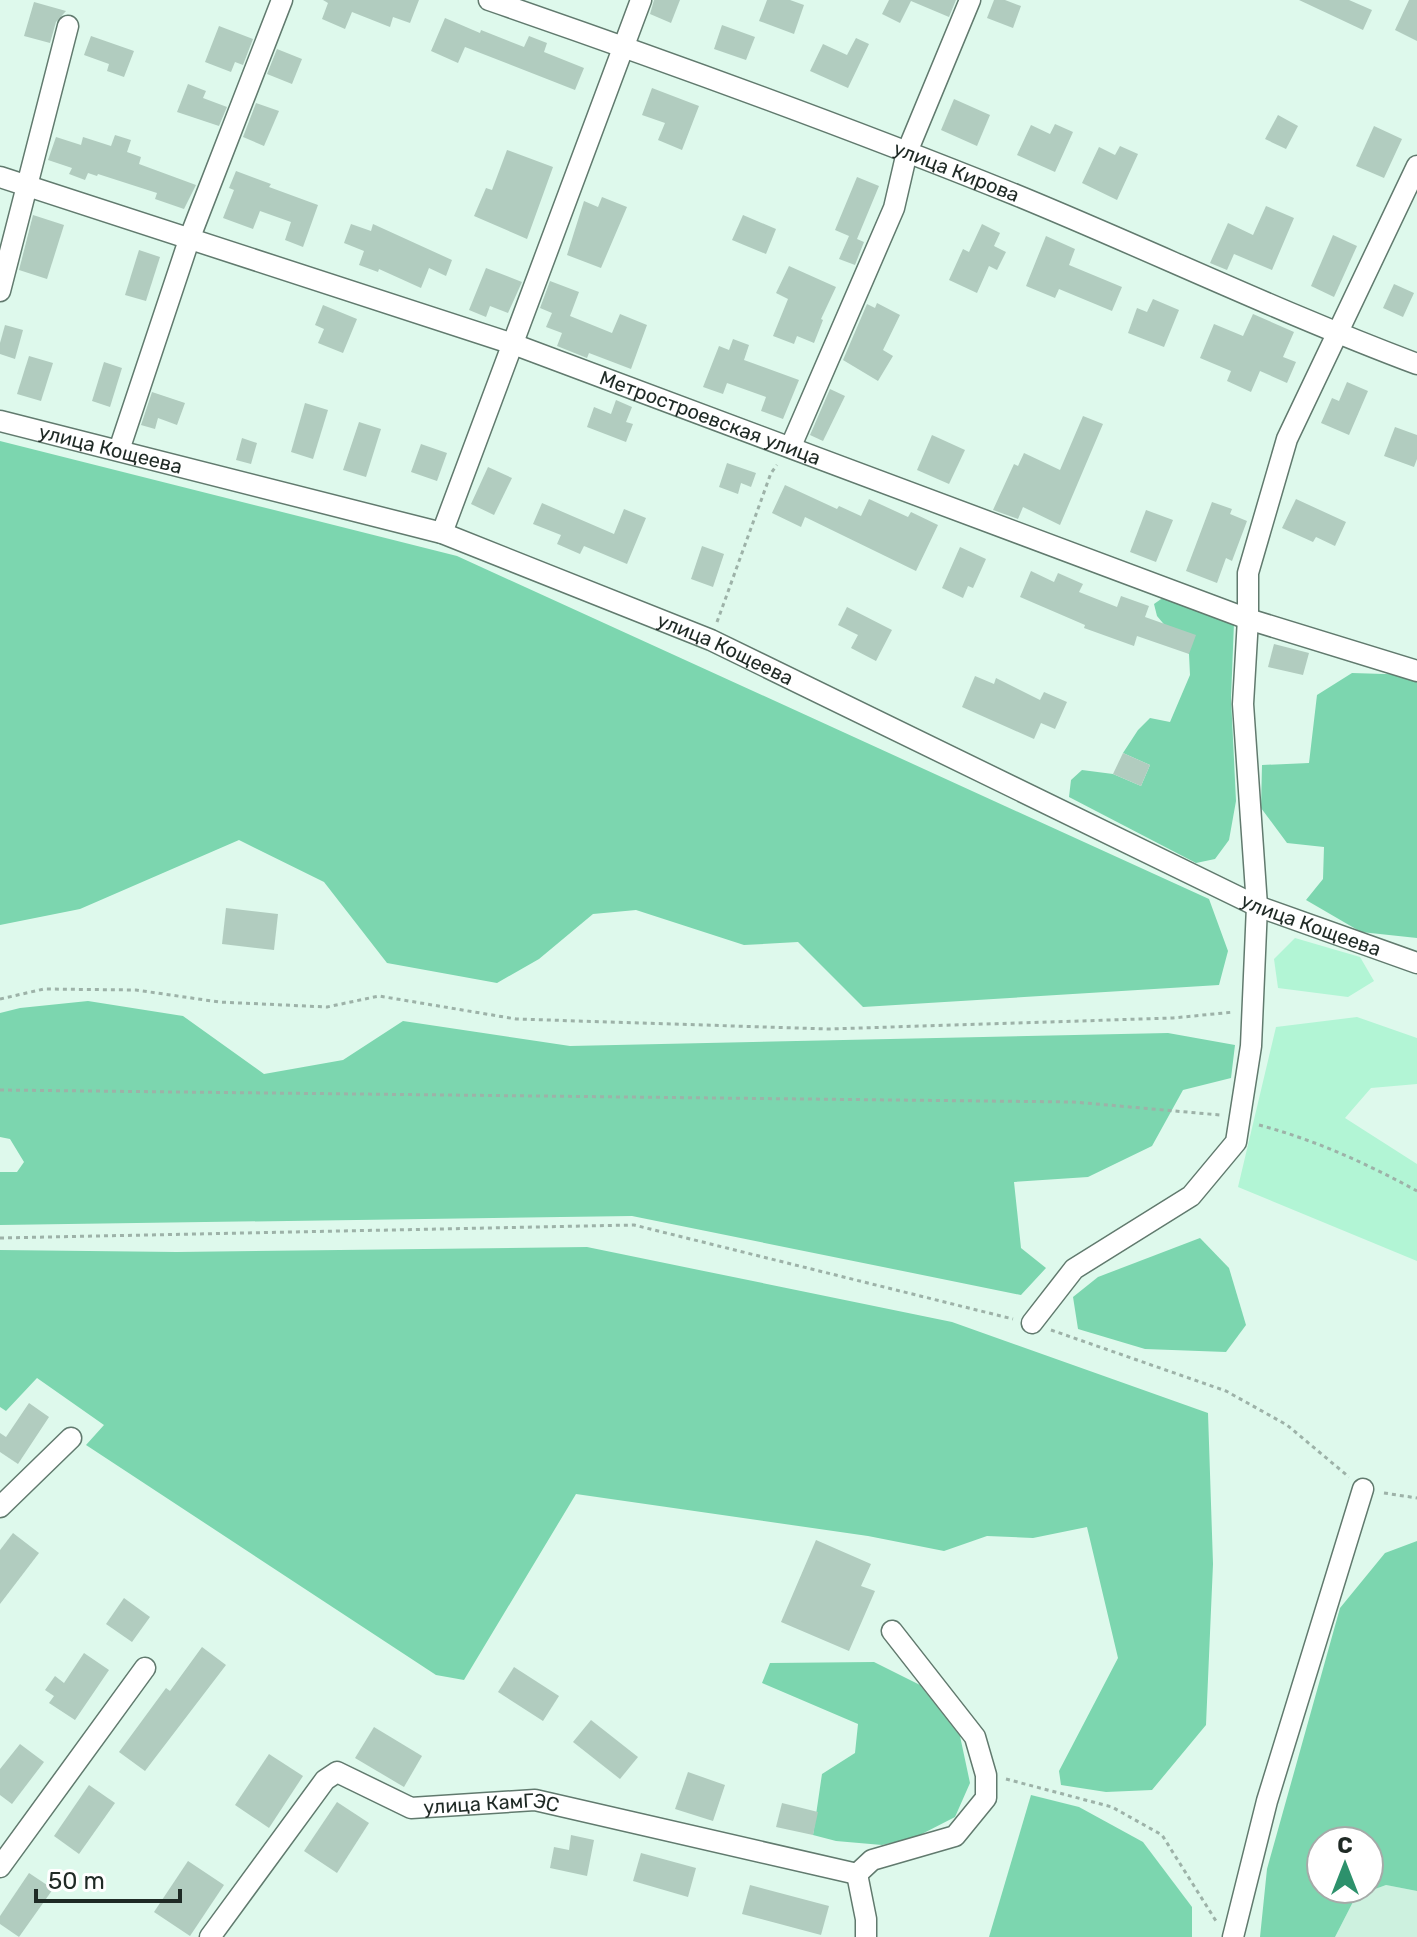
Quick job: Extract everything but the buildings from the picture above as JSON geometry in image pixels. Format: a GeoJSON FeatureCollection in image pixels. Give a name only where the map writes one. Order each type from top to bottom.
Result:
{"type":"FeatureCollection","features":[{"type":"Feature","properties":{"kind":"street"},"geometry":{"type":"LineString","coordinates":[[119,450],[190,237],[282,0]]}},
{"type":"Feature","properties":{"kind":"street","name":"улица Кирова"},"geometry":{"type":"LineString","coordinates":[[489,0],[907,152],[1018,196],[1336,333],[1417,364]]}},
{"type":"Feature","properties":{"kind":"street"},"geometry":{"type":"LineString","coordinates":[[442,533],[641,0]]}},
{"type":"Feature","properties":{"kind":"street"},"geometry":{"type":"LineString","coordinates":[[791,446],[894,208],[907,152],[970,0]]}},
{"type":"Feature","properties":{"kind":"street"},"geometry":{"type":"LineString","coordinates":[[0,291],[68,26]]}},
{"type":"Feature","properties":{"kind":"street"},"geometry":{"type":"LineString","coordinates":[[1032,1323],[1074,1269],[1191,1196],[1236,1142],[1251,1046],[1257,906],[1243,704],[1248,573],[1287,439],[1417,166]]}},
{"type":"Feature","properties":{"kind":"street","name":"Метростроевская улица"},"geometry":{"type":"LineString","coordinates":[[0,177],[513,344],[1248,619],[1417,671]]}},
{"type":"Feature","properties":{"kind":"street","name":"улица Кощеева"},"geometry":{"type":"LineString","coordinates":[[0,421],[442,533],[711,640],[1257,906],[1417,963]]}},
{"type":"Feature","properties":{"kind":"street"},"geometry":{"type":"LineString","coordinates":[[0,1507],[71,1438]]}},
{"type":"Feature","properties":{"kind":"street"},"geometry":{"type":"LineString","coordinates":[[1226,1931],[1363,1489]]}},
{"type":"Feature","properties":{"kind":"street"},"geometry":{"type":"LineString","coordinates":[[866,1937],[866,1919],[857,1874],[872,1860],[955,1836],[986,1798],[986,1775],[975,1737],[892,1631]]}},
{"type":"Feature","properties":{"kind":"street"},"geometry":{"type":"LineString","coordinates":[[0,1867],[145,1668]]}},
{"type":"Feature","properties":{"kind":"street","name":"улица КамГЭС"},"geometry":{"type":"LineString","coordinates":[[210,1937],[325,1780],[337,1772],[411,1808],[535,1800],[857,1874]]}},
{"type":"Feature","properties":{"kind":"path"},"geometry":{"type":"LineString","coordinates":[[711,640],[771,473],[791,446]]}},
{"type":"Feature","properties":{"kind":"path"},"geometry":{"type":"LineString","coordinates":[[0,999],[44,989],[136,990],[219,1002],[327,1007],[379,996],[516,1019],[828,1029],[1173,1018],[1252,1010]]}},
{"type":"Feature","properties":{"kind":"path"},"geometry":{"type":"LineString","coordinates":[[0,1090],[1074,1102],[1217,1114],[1290,1133],[1348,1155],[1417,1191]]}},
{"type":"Feature","properties":{"kind":"path"},"geometry":{"type":"LineString","coordinates":[[0,1238],[634,1225],[1032,1323],[1226,1391],[1287,1425],[1363,1489],[1417,1498]]}},
{"type":"Feature","properties":{"kind":"path"},"geometry":{"type":"LineString","coordinates":[[986,1775],[1112,1807],[1162,1835],[1226,1931]]}},
{"type":"Feature","properties":{"kind":"shaded area"},"geometry":{"type":"Polygon","coordinates":[[[1385,1885],[1417,1891],[1417,1937],[1335,1937],[1351,1905],[1385,1905],[1385,1885]]]}},
{"type":"Feature","properties":{"kind":"green space"},"geometry":{"type":"Polygon","coordinates":[[[0,441],[457,556],[1209,899],[1228,951],[1219,985],[863,1007],[798,942],[744,945],[636,910],[593,914],[539,959],[497,983],[387,963],[324,882],[239,840],[80,909],[0,925],[0,441]]]}},
{"type":"Feature","properties":{"kind":"green space"},"geometry":{"type":"Polygon","coordinates":[[[1164,597],[1234,623],[1231,698],[1236,801],[1229,840],[1215,859],[1196,863],[1069,797],[1071,780],[1082,770],[1113,774],[1141,786],[1150,765],[1123,753],[1150,718],[1170,722],[1190,675],[1189,654],[1157,616],[1154,604],[1164,597]]]}},
{"type":"Feature","properties":{"kind":"green space"},"geometry":{"type":"Polygon","coordinates":[[[1352,673],[1417,675],[1417,938],[1361,932],[1306,900],[1323,879],[1324,847],[1287,843],[1261,808],[1262,765],[1309,763],[1317,695],[1352,673]]]}},
{"type":"Feature","properties":{"kind":"green space"},"geometry":{"type":"Polygon","coordinates":[[[1295,938],[1360,957],[1374,981],[1348,997],[1278,988],[1274,959],[1295,938]]]}},
{"type":"Feature","properties":{"kind":"green space"},"geometry":{"type":"Polygon","coordinates":[[[88,1001],[183,1016],[264,1074],[343,1060],[403,1021],[570,1046],[1168,1033],[1235,1045],[1231,1078],[1183,1090],[1152,1146],[1088,1177],[1014,1182],[1021,1248],[1046,1268],[1021,1295],[632,1216],[0,1225],[0,1172],[17,1172],[24,1162],[10,1139],[0,1137],[0,1013],[88,1001]]]}},
{"type":"Feature","properties":{"kind":"green space"},"geometry":{"type":"Polygon","coordinates":[[[1357,1017],[1417,1038],[1417,1084],[1371,1088],[1345,1118],[1417,1164],[1417,1261],[1238,1187],[1276,1027],[1357,1017]]]}},
{"type":"Feature","properties":{"kind":"green space"},"geometry":{"type":"Polygon","coordinates":[[[1200,1238],[1229,1268],[1246,1325],[1226,1352],[1145,1349],[1078,1329],[1073,1297],[1098,1277],[1200,1238]]]}},
{"type":"Feature","properties":{"kind":"green space"},"geometry":{"type":"Polygon","coordinates":[[[587,1247],[952,1322],[1208,1413],[1213,1564],[1206,1725],[1152,1790],[1106,1792],[1061,1785],[1059,1771],[1118,1658],[1087,1527],[1033,1538],[987,1536],[944,1551],[868,1536],[576,1494],[464,1680],[436,1675],[86,1445],[104,1425],[37,1378],[6,1411],[0,1407],[0,1250],[177,1252],[587,1247]]]}},
{"type":"Feature","properties":{"kind":"green space"},"geometry":{"type":"Polygon","coordinates":[[[1417,1541],[1417,1891],[1385,1885],[1385,1825],[1305,1825],[1305,1905],[1351,1905],[1335,1937],[1260,1937],[1267,1869],[1340,1608],[1385,1553],[1417,1541]]]}},
{"type":"Feature","properties":{"kind":"green space"},"geometry":{"type":"Polygon","coordinates":[[[874,1662],[920,1685],[960,1736],[970,1783],[955,1817],[916,1837],[882,1845],[836,1841],[813,1835],[822,1774],[855,1753],[858,1724],[762,1683],[770,1663],[874,1662]]]}},
{"type":"Feature","properties":{"kind":"green space"},"geometry":{"type":"Polygon","coordinates":[[[1031,1795],[1079,1807],[1143,1842],[1192,1907],[1192,1937],[989,1937],[1031,1795]]]}}]}
